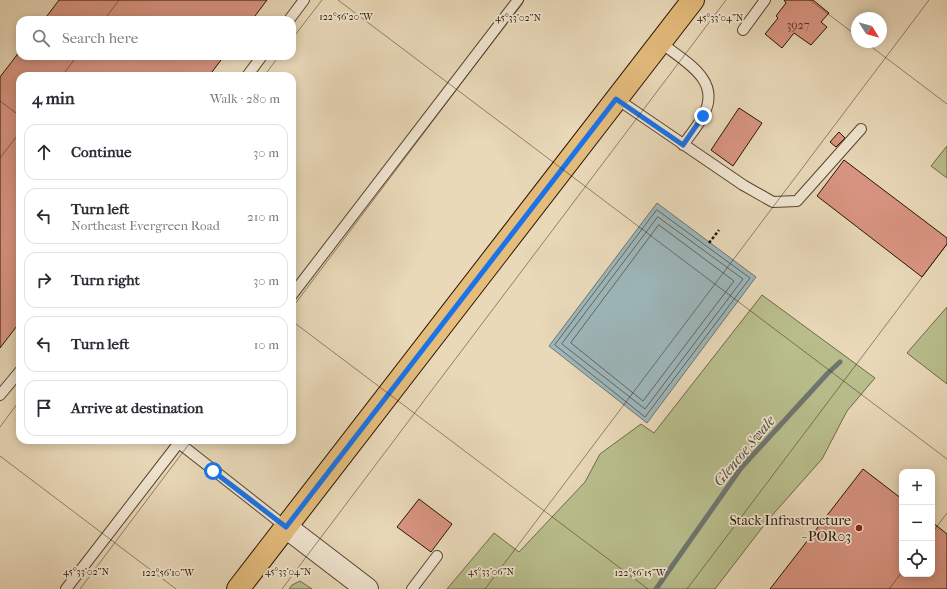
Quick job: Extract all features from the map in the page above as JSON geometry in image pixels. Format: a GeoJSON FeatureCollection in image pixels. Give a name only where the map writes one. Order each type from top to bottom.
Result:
{"type":"FeatureCollection","features":[{"type":"Feature","properties":{"kind":"main road"},"geometry":{"type":"LineString","coordinates":[[238,589],[693,0]]}},
{"type":"Feature","properties":{"kind":"street"},"geometry":{"type":"LineString","coordinates":[[286,527],[366,589]]}},
{"type":"Feature","properties":{"kind":"lane"},"geometry":{"type":"LineString","coordinates":[[292,16],[304,0]]}},
{"type":"Feature","properties":{"kind":"lane"},"geometry":{"type":"LineString","coordinates":[[296,290],[518,0]]}},
{"type":"Feature","properties":{"kind":"lane"},"geometry":{"type":"LineString","coordinates":[[743,30],[766,0]]}},
{"type":"Feature","properties":{"kind":"lane"},"geometry":{"type":"LineString","coordinates":[[660,42],[701,74],[709,88],[709,101],[703,116],[683,145]]}},
{"type":"Feature","properties":{"kind":"lane"},"geometry":{"type":"LineString","coordinates":[[250,72],[259,60]]}},
{"type":"Feature","properties":{"kind":"lane"},"geometry":{"type":"LineString","coordinates":[[616,99],[743,185],[773,202],[797,201],[862,129]]}},
{"type":"Feature","properties":{"kind":"lane"},"geometry":{"type":"LineString","coordinates":[[0,395],[16,376]]}},
{"type":"Feature","properties":{"kind":"lane"},"geometry":{"type":"LineString","coordinates":[[66,589],[178,444]]}},
{"type":"Feature","properties":{"kind":"lane"},"geometry":{"type":"LineString","coordinates":[[182,444],[286,527]]}},
{"type":"Feature","properties":{"kind":"lane"},"geometry":{"type":"LineString","coordinates":[[412,589],[437,556]]}},
{"type":"Feature","properties":{"kind":"path"},"geometry":{"type":"LineString","coordinates":[[709,243],[719,230]]}},
{"type":"Feature","properties":{"kind":"green space"},"geometry":{"type":"Polygon","coordinates":[[[947,146],[947,178],[931,166],[947,146]]]}},
{"type":"Feature","properties":{"kind":"green space"},"geometry":{"type":"Polygon","coordinates":[[[762,295],[875,378],[847,411],[822,459],[768,520],[715,589],[447,589],[494,533],[519,552],[585,482],[600,454],[641,424],[654,433],[762,295]]]}},
{"type":"Feature","properties":{"kind":"green space"},"geometry":{"type":"Polygon","coordinates":[[[947,307],[947,384],[907,353],[947,307]]]}},
{"type":"Feature","properties":{"kind":"green space"},"geometry":{"type":"Polygon","coordinates":[[[300,581],[312,589],[289,589],[292,585],[300,581]]]}},
{"type":"Feature","properties":{"kind":"water"},"geometry":{"type":"Polygon","coordinates":[[[657,203],[756,277],[647,423],[549,346],[657,203]]]}},
{"type":"Feature","properties":{"kind":"building"},"geometry":{"type":"Polygon","coordinates":[[[59,0],[267,0],[255,16],[47,16],[59,0]]]}},
{"type":"Feature","properties":{"kind":"building"},"geometry":{"type":"Polygon","coordinates":[[[784,0],[813,0],[829,13],[821,22],[827,27],[811,45],[794,33],[782,48],[765,34],[778,18],[776,16],[786,3],[784,0]]]}},
{"type":"Feature","properties":{"kind":"building"},"geometry":{"type":"Polygon","coordinates":[[[16,56],[16,60],[221,60],[212,72],[16,72],[16,327],[0,348],[0,77],[16,56]]]}},
{"type":"Feature","properties":{"kind":"building"},"geometry":{"type":"Polygon","coordinates":[[[739,108],[762,123],[733,166],[711,150],[739,108]]]}},
{"type":"Feature","properties":{"kind":"building"},"geometry":{"type":"Polygon","coordinates":[[[839,132],[845,138],[836,147],[830,142],[839,132]]]}},
{"type":"Feature","properties":{"kind":"building"},"geometry":{"type":"Polygon","coordinates":[[[844,160],[947,238],[947,244],[922,277],[817,196],[844,160]]]}},
{"type":"Feature","properties":{"kind":"building","name":"Stack Infrastructure - POR03"},"geometry":{"type":"Polygon","coordinates":[[[863,469],[899,497],[899,577],[935,577],[935,524],[947,534],[947,589],[770,589],[863,469]]]}},
{"type":"Feature","properties":{"kind":"building"},"geometry":{"type":"Polygon","coordinates":[[[419,499],[452,524],[431,552],[397,527],[419,499]]]}},
{"type":"Feature","properties":{"kind":"waterway","name":"Glencoe Swale"},"geometry":{"type":"LineString","coordinates":[[656,589],[741,468],[828,373],[840,362]]}},
{"type":"Feature","properties":{"kind":"place","name":"Stack Infrastructure - POR03"},"geometry":{"type":"Point","coordinates":[859,528]}},
{"type":"Feature","properties":{"kind":"route"},"geometry":{"type":"LineString","coordinates":[[213,471],[286,527],[463,297],[589,137],[616,99],[683,145],[703,116]]}}]}
